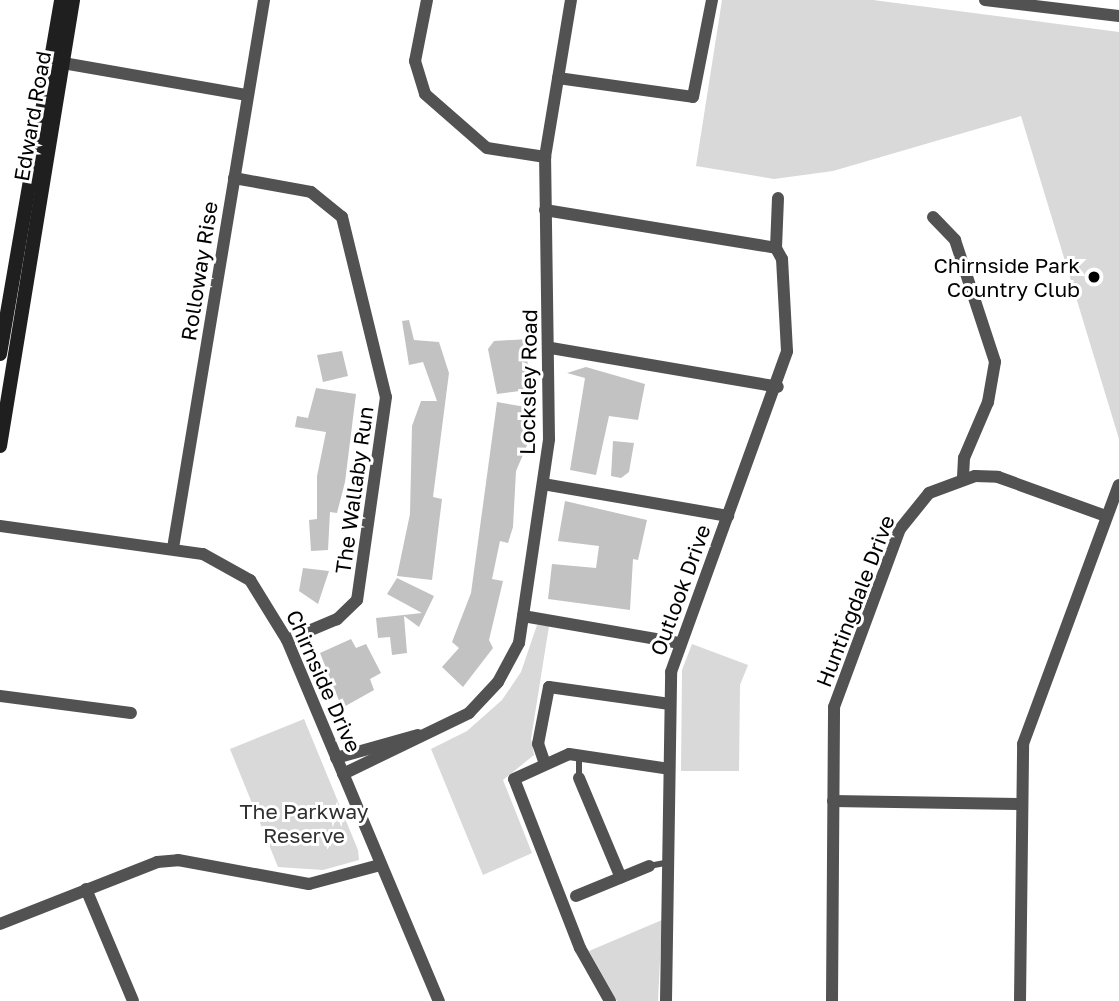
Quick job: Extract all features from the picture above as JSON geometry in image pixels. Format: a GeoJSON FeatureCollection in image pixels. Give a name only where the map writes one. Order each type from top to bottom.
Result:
{"type":"FeatureCollection","features":[{"type":"Feature","properties":{"kind":"main road","name":"Edward Road"},"geometry":{"type":"LineString","coordinates":[[0,446],[57,62],[61,0]]}},
{"type":"Feature","properties":{"kind":"main road","name":"Edward Road"},"geometry":{"type":"LineString","coordinates":[[0,354],[57,62],[73,0]]}},
{"type":"Feature","properties":{"kind":"street","name":"Rolloway Rise"},"geometry":{"type":"LineString","coordinates":[[173,548],[264,0]]}},
{"type":"Feature","properties":{"kind":"street"},"geometry":{"type":"LineString","coordinates":[[427,0],[415,61],[425,94],[487,148],[545,157]]}},
{"type":"Feature","properties":{"kind":"street","name":"Locksley Road"},"geometry":{"type":"LineString","coordinates":[[343,774],[439,731],[469,713],[498,682],[519,643],[543,484],[551,348],[545,157],[571,0]]}},
{"type":"Feature","properties":{"kind":"street"},"geometry":{"type":"LineString","coordinates":[[558,78],[693,97],[712,0]]}},
{"type":"Feature","properties":{"kind":"street"},"geometry":{"type":"LineString","coordinates":[[985,0],[1119,16]]}},
{"type":"Feature","properties":{"kind":"street"},"geometry":{"type":"LineString","coordinates":[[57,62],[247,95]]}},
{"type":"Feature","properties":{"kind":"street","name":"The Wallaby Run"},"geometry":{"type":"LineString","coordinates":[[234,178],[311,192],[342,217],[386,397],[357,600],[337,619],[287,640]]}},
{"type":"Feature","properties":{"kind":"street","name":"Outlook Drive"},"geometry":{"type":"LineString","coordinates":[[666,1001],[670,704],[679,643],[779,387],[789,328],[776,248],[781,234],[778,198]]}},
{"type":"Feature","properties":{"kind":"street"},"geometry":{"type":"LineString","coordinates":[[545,210],[776,248]]}},
{"type":"Feature","properties":{"kind":"street"},"geometry":{"type":"LineString","coordinates":[[933,217],[955,240],[995,362],[988,402],[964,458],[963,479]]}},
{"type":"Feature","properties":{"kind":"street"},"geometry":{"type":"LineString","coordinates":[[551,348],[779,387]]}},
{"type":"Feature","properties":{"kind":"street","name":"Huntingdale Drive"},"geometry":{"type":"LineString","coordinates":[[832,1001],[834,707],[900,529],[929,493],[963,479],[998,477],[1106,516]]}},
{"type":"Feature","properties":{"kind":"street"},"geometry":{"type":"LineString","coordinates":[[543,484],[728,516]]}},
{"type":"Feature","properties":{"kind":"street"},"geometry":{"type":"LineString","coordinates":[[1020,1001],[1020,804],[1028,722],[1119,485]]}},
{"type":"Feature","properties":{"kind":"street","name":"Chirnside Drive"},"geometry":{"type":"LineString","coordinates":[[0,526],[203,554],[250,580],[287,640],[439,1001]]}},
{"type":"Feature","properties":{"kind":"street"},"geometry":{"type":"LineString","coordinates":[[523,616],[679,643]]}},
{"type":"Feature","properties":{"kind":"street"},"geometry":{"type":"LineString","coordinates":[[544,761],[538,744],[549,687],[670,704]]}},
{"type":"Feature","properties":{"kind":"street"},"geometry":{"type":"LineString","coordinates":[[0,696],[131,713]]}},
{"type":"Feature","properties":{"kind":"street","name":"Locksley Road"},"geometry":{"type":"LineString","coordinates":[[337,758],[439,731]]}},
{"type":"Feature","properties":{"kind":"street"},"geometry":{"type":"LineString","coordinates":[[610,1001],[561,903],[514,786],[518,773],[544,761],[579,755],[669,769]]}},
{"type":"Feature","properties":{"kind":"street"},"geometry":{"type":"LineString","coordinates":[[579,778],[621,878]]}},
{"type":"Feature","properties":{"kind":"street"},"geometry":{"type":"LineString","coordinates":[[833,801],[1020,804]]}},
{"type":"Feature","properties":{"kind":"street"},"geometry":{"type":"LineString","coordinates":[[0,924],[86,889],[178,860],[309,884],[380,865]]}},
{"type":"Feature","properties":{"kind":"street"},"geometry":{"type":"LineString","coordinates":[[576,896],[649,866]]}},
{"type":"Feature","properties":{"kind":"street"},"geometry":{"type":"LineString","coordinates":[[86,889],[133,1001]]}},
{"type":"Feature","properties":{"kind":"lane"},"geometry":{"type":"LineString","coordinates":[[579,755],[579,778]]}},
{"type":"Feature","properties":{"kind":"lane"},"geometry":{"type":"LineString","coordinates":[[649,866],[669,862]]}},
{"type":"Feature","properties":{"kind":"lane"},"geometry":{"type":"LineString","coordinates":[[561,903],[576,896]]}},
{"type":"Feature","properties":{"kind":"green space"},"geometry":{"type":"Polygon","coordinates":[[[722,0],[873,0],[1119,32],[1119,439],[1021,116],[833,171],[774,179],[696,166],[722,0]]]}},
{"type":"Feature","properties":{"kind":"green space"},"geometry":{"type":"Polygon","coordinates":[[[537,625],[549,626],[531,739],[534,755],[503,780],[532,853],[483,875],[431,749],[467,731],[502,700],[521,672],[537,625]]]}},
{"type":"Feature","properties":{"kind":"green space"},"geometry":{"type":"Polygon","coordinates":[[[692,644],[748,665],[740,685],[739,771],[681,771],[682,670],[692,644]]]}},
{"type":"Feature","properties":{"kind":"green space","name":"The Parkway Reserve"},"geometry":{"type":"Polygon","coordinates":[[[304,719],[358,850],[359,860],[323,870],[278,867],[230,749],[304,719]]]}},
{"type":"Feature","properties":{"kind":"green space"},"geometry":{"type":"Polygon","coordinates":[[[662,920],[658,1001],[617,1001],[589,951],[662,920]]]}},
{"type":"Feature","properties":{"kind":"building"},"geometry":{"type":"Polygon","coordinates":[[[409,320],[414,340],[439,342],[449,373],[433,497],[442,499],[432,580],[397,576],[410,514],[412,426],[421,401],[437,401],[423,362],[409,365],[402,321],[409,320]]]}},
{"type":"Feature","properties":{"kind":"building"},"geometry":{"type":"Polygon","coordinates":[[[529,339],[525,350],[532,383],[528,390],[497,394],[488,349],[494,341],[529,339]]]}},
{"type":"Feature","properties":{"kind":"building"},"geometry":{"type":"Polygon","coordinates":[[[342,351],[348,376],[323,382],[317,355],[342,351]]]}},
{"type":"Feature","properties":{"kind":"building"},"geometry":{"type":"Polygon","coordinates":[[[586,367],[645,384],[638,420],[609,416],[596,475],[570,470],[585,378],[567,373],[586,367]]]}},
{"type":"Feature","properties":{"kind":"building"},"geometry":{"type":"Polygon","coordinates":[[[316,388],[356,394],[345,482],[337,513],[330,512],[328,550],[311,551],[309,520],[317,519],[317,476],[326,432],[295,427],[297,416],[308,418],[316,388]]]}},
{"type":"Feature","properties":{"kind":"building"},"geometry":{"type":"Polygon","coordinates":[[[497,402],[532,408],[531,436],[516,471],[513,527],[508,543],[500,541],[492,579],[503,581],[489,640],[493,648],[463,687],[442,667],[459,648],[452,642],[471,593],[497,402]]]}},
{"type":"Feature","properties":{"kind":"building"},"geometry":{"type":"Polygon","coordinates":[[[613,441],[634,443],[629,472],[621,478],[611,476],[613,441]]]}},
{"type":"Feature","properties":{"kind":"building"},"geometry":{"type":"Polygon","coordinates":[[[565,501],[647,520],[638,560],[633,559],[630,610],[548,599],[552,564],[596,568],[599,546],[558,541],[565,501]]]}},
{"type":"Feature","properties":{"kind":"building"},"geometry":{"type":"Polygon","coordinates":[[[303,568],[329,571],[318,604],[299,591],[303,568]]]}},
{"type":"Feature","properties":{"kind":"building"},"geometry":{"type":"Polygon","coordinates":[[[397,578],[434,596],[419,627],[404,616],[407,653],[392,655],[390,637],[378,638],[376,618],[422,613],[387,594],[397,578]]]}},
{"type":"Feature","properties":{"kind":"building"},"geometry":{"type":"Polygon","coordinates":[[[351,639],[356,648],[366,644],[381,673],[370,679],[374,690],[342,708],[320,653],[351,639]]]}},
{"type":"Feature","properties":{"kind":"place","name":"Chirnside Park Country Club"},"geometry":{"type":"Point","coordinates":[1094,277]}}]}
